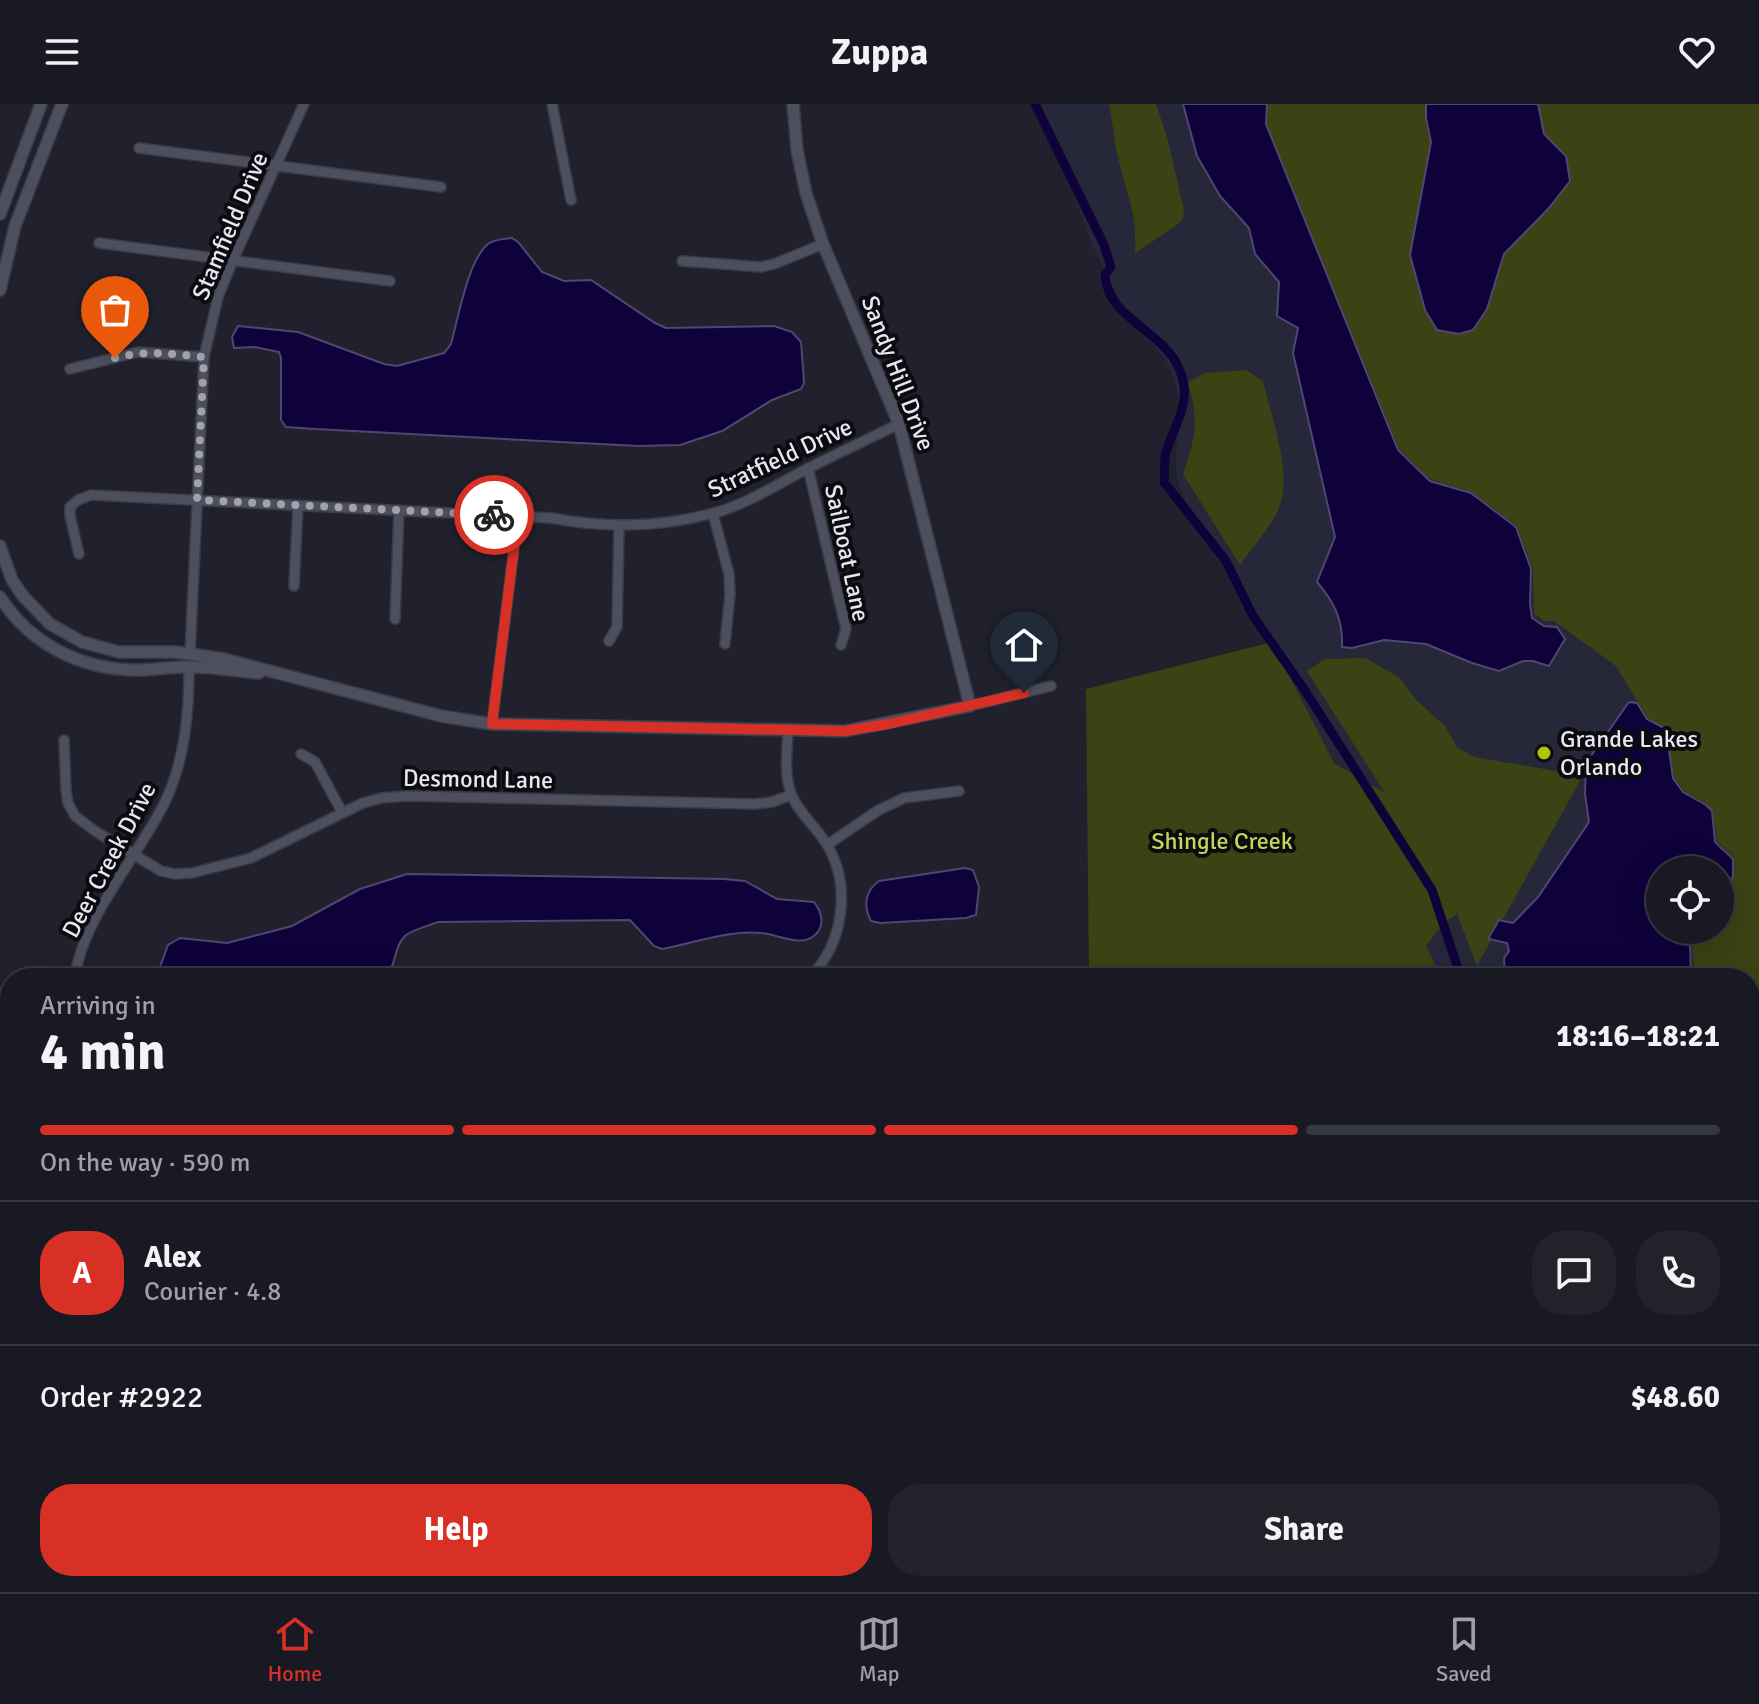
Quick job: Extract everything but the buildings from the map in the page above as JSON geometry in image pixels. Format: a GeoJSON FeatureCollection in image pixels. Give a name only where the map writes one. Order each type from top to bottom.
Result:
{"type":"FeatureCollection","features":[{"type":"Feature","properties":{"kind":"street"},"geometry":{"type":"LineString","coordinates":[[0,214],[41,104]]}},
{"type":"Feature","properties":{"kind":"street"},"geometry":{"type":"LineString","coordinates":[[0,290],[15,226],[62,104]]}},
{"type":"Feature","properties":{"kind":"street","name":"Stamfield Drive"},"geometry":{"type":"LineString","coordinates":[[190,660],[204,357],[218,297],[304,104]]}},
{"type":"Feature","properties":{"kind":"street"},"geometry":{"type":"LineString","coordinates":[[552,104],[571,200]]}},
{"type":"Feature","properties":{"kind":"street","name":"Sandy Hill Drive"},"geometry":{"type":"LineString","coordinates":[[793,104],[801,171],[823,244],[899,424],[970,706]]}},
{"type":"Feature","properties":{"kind":"street"},"geometry":{"type":"LineString","coordinates":[[139,148],[441,187]]}},
{"type":"Feature","properties":{"kind":"street"},"geometry":{"type":"LineString","coordinates":[[99,243],[390,281]]}},
{"type":"Feature","properties":{"kind":"street"},"geometry":{"type":"LineString","coordinates":[[682,261],[761,267],[823,244]]}},
{"type":"Feature","properties":{"kind":"street"},"geometry":{"type":"LineString","coordinates":[[70,369],[138,352],[204,357]]}},
{"type":"Feature","properties":{"kind":"street","name":"Stratfield Drive"},"geometry":{"type":"LineString","coordinates":[[79,554],[70,507],[91,495],[518,516],[592,525],[655,524],[713,514],[752,498],[899,424]]}},
{"type":"Feature","properties":{"kind":"street","name":"Sailboat Lane"},"geometry":{"type":"LineString","coordinates":[[808,468],[846,629],[841,645]]}},
{"type":"Feature","properties":{"kind":"street"},"geometry":{"type":"LineString","coordinates":[[294,586],[298,506]]}},
{"type":"Feature","properties":{"kind":"street"},"geometry":{"type":"LineString","coordinates":[[395,619],[399,510]]}},
{"type":"Feature","properties":{"kind":"street"},"geometry":{"type":"LineString","coordinates":[[713,514],[729,574],[725,644]]}},
{"type":"Feature","properties":{"kind":"street"},"geometry":{"type":"LineString","coordinates":[[492,724],[518,516]]}},
{"type":"Feature","properties":{"kind":"street"},"geometry":{"type":"LineString","coordinates":[[609,641],[617,627],[619,526]]}},
{"type":"Feature","properties":{"kind":"street"},"geometry":{"type":"LineString","coordinates":[[0,546],[12,580],[35,611],[64,633],[100,648],[279,675],[441,716],[492,724],[845,731],[889,724],[1051,686]]}},
{"type":"Feature","properties":{"kind":"street"},"geometry":{"type":"LineString","coordinates":[[0,597],[34,636],[71,659],[92,665],[136,670],[190,660]]}},
{"type":"Feature","properties":{"kind":"street","name":"Deer Creek Drive"},"geometry":{"type":"LineString","coordinates":[[78,968],[90,929],[164,805],[178,771],[189,710],[190,660]]}},
{"type":"Feature","properties":{"kind":"street"},"geometry":{"type":"LineString","coordinates":[[788,732],[787,774],[791,795],[827,845],[839,877],[841,907],[837,937],[819,968]]}},
{"type":"Feature","properties":{"kind":"street","name":"Desmond Lane"},"geometry":{"type":"LineString","coordinates":[[64,740],[68,803],[75,816],[161,871],[192,873],[251,858],[342,812],[381,798],[408,796],[755,804],[791,795]]}},
{"type":"Feature","properties":{"kind":"street"},"geometry":{"type":"LineString","coordinates":[[301,754],[315,762],[342,812]]}},
{"type":"Feature","properties":{"kind":"street"},"geometry":{"type":"LineString","coordinates":[[827,845],[877,811],[904,798],[959,791]]}},
{"type":"Feature","properties":{"kind":"shaded area","name":"Grande Lakes Orlando"},"geometry":{"type":"Polygon","coordinates":[[[1040,104],[1759,104],[1759,968],[1437,968],[1272,642],[1187,504],[1178,482],[1176,464],[1179,401],[1166,361],[1124,309],[1093,247],[1040,104]]]}},
{"type":"Feature","properties":{"kind":"shaded area"},"geometry":{"type":"Polygon","coordinates":[[[1183,104],[1267,104],[1266,124],[1398,450],[1430,481],[1471,493],[1516,527],[1531,569],[1532,618],[1544,626],[1557,627],[1565,639],[1549,666],[1523,661],[1499,671],[1426,644],[1384,640],[1352,648],[1342,647],[1337,612],[1317,582],[1335,537],[1293,353],[1298,328],[1277,316],[1279,282],[1255,254],[1249,228],[1220,196],[1197,156],[1183,104]]]}},
{"type":"Feature","properties":{"kind":"shaded area"},"geometry":{"type":"Polygon","coordinates":[[[1426,104],[1538,104],[1544,134],[1566,156],[1570,181],[1549,208],[1504,254],[1487,309],[1473,330],[1459,334],[1437,330],[1425,310],[1410,255],[1431,142],[1426,104]]]}},
{"type":"Feature","properties":{"kind":"shaded area"},"geometry":{"type":"Polygon","coordinates":[[[512,238],[542,272],[564,281],[591,280],[666,328],[774,326],[792,332],[801,342],[804,383],[801,389],[772,400],[722,431],[680,445],[638,446],[286,427],[281,420],[279,352],[255,347],[234,348],[232,337],[238,326],[298,332],[397,366],[444,353],[451,344],[469,276],[481,252],[493,241],[512,238]]]}},
{"type":"Feature","properties":{"kind":"shaded area"},"geometry":{"type":"Polygon","coordinates":[[[1629,702],[1637,703],[1647,719],[1666,729],[1673,778],[1683,792],[1712,811],[1715,842],[1730,856],[1646,856],[1646,944],[1690,944],[1691,968],[1504,968],[1504,958],[1509,951],[1507,943],[1489,939],[1491,934],[1498,920],[1513,923],[1538,897],[1589,822],[1585,794],[1586,763],[1629,702]]]}},
{"type":"Feature","properties":{"kind":"shaded area"},"geometry":{"type":"Polygon","coordinates":[[[965,868],[973,870],[979,887],[976,915],[880,923],[871,921],[867,899],[879,881],[965,868]]]}},
{"type":"Feature","properties":{"kind":"shaded area"},"geometry":{"type":"Polygon","coordinates":[[[407,874],[724,879],[745,881],[777,899],[814,902],[821,923],[815,935],[803,940],[749,933],[724,935],[662,949],[654,946],[630,920],[438,922],[417,929],[402,939],[392,968],[160,968],[168,945],[180,938],[227,943],[292,926],[360,889],[407,874]]]}},
{"type":"Feature","properties":{"kind":"green space"},"geometry":{"type":"Polygon","coordinates":[[[1109,104],[1156,104],[1184,210],[1183,219],[1177,225],[1135,253],[1134,218],[1118,158],[1109,104]]]}},
{"type":"Feature","properties":{"kind":"green space"},"geometry":{"type":"Polygon","coordinates":[[[1268,104],[1759,104],[1759,968],[1693,968],[1692,944],[1734,944],[1734,856],[1717,841],[1713,811],[1706,803],[1684,791],[1674,777],[1666,728],[1648,718],[1616,666],[1554,621],[1544,621],[1534,614],[1533,569],[1517,526],[1472,492],[1430,479],[1399,449],[1267,124],[1268,104]]]}},
{"type":"Feature","properties":{"kind":"green space"},"geometry":{"type":"Polygon","coordinates":[[[1246,370],[1263,381],[1284,478],[1283,494],[1276,515],[1240,565],[1183,474],[1194,429],[1194,408],[1188,382],[1205,373],[1246,370]]]}},
{"type":"Feature","properties":{"kind":"green space","name":"Shingle Creek"},"geometry":{"type":"Polygon","coordinates":[[[1272,642],[1334,763],[1385,793],[1307,671],[1325,659],[1365,658],[1399,677],[1415,699],[1445,726],[1457,747],[1474,757],[1568,773],[1580,781],[1477,966],[1457,914],[1443,924],[1426,946],[1437,968],[1089,968],[1086,689],[1272,642]]]}},
{"type":"Feature","properties":{"kind":"waterway","name":"Shingle Creek"},"geometry":{"type":"LineString","coordinates":[[1035,104],[1104,245],[1111,267],[1105,275],[1109,292],[1129,318],[1157,340],[1179,367],[1184,396],[1181,414],[1165,457],[1164,482],[1226,561],[1253,616],[1304,689],[1432,890],[1458,968]]}},
{"type":"Feature","properties":{"kind":"way so far"},"geometry":{"type":"LineString","coordinates":[[115,358],[156,351],[204,357],[197,500],[494,515]]}},
{"type":"Feature","properties":{"kind":"place","name":"Grande Lakes Orlando"},"geometry":{"type":"Point","coordinates":[1544,753]}},
{"type":"Feature","properties":{"kind":"route"},"geometry":{"type":"LineString","coordinates":[[494,515],[518,516],[492,724],[845,731],[1024,693]]}}]}
